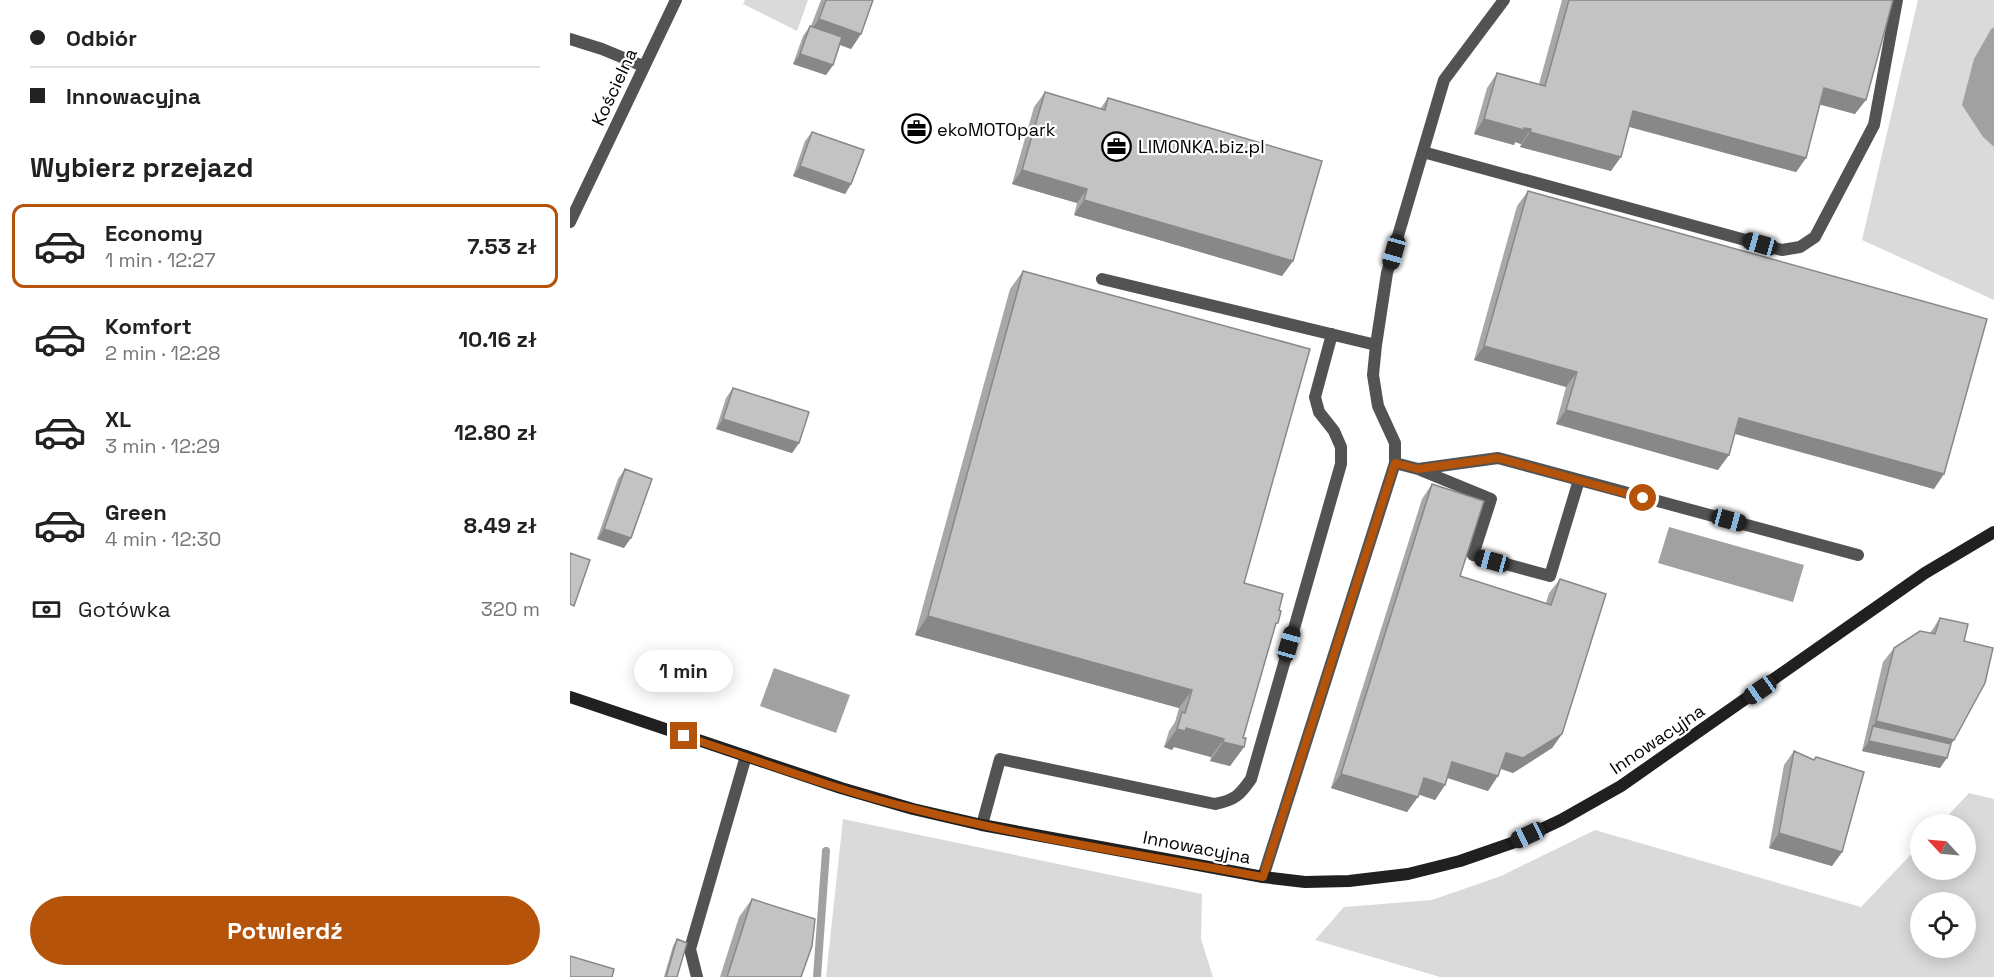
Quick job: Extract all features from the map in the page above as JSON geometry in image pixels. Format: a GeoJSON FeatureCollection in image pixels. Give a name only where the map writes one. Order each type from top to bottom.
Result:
{"type":"FeatureCollection","features":[{"type":"Feature","properties":{"kind":"street","name":"Kościelna"},"geometry":{"type":"LineString","coordinates":[[570,222],[676,0]]}},
{"type":"Feature","properties":{"kind":"street"},"geometry":{"type":"LineString","coordinates":[[1263,877],[1395,463],[1395,443],[1378,406],[1373,375],[1387,273],[1444,80],[1504,0]]}},
{"type":"Feature","properties":{"kind":"street"},"geometry":{"type":"LineString","coordinates":[[1423,152],[1782,250],[1800,247],[1815,237],[1874,125],[1897,0]]}},
{"type":"Feature","properties":{"kind":"street"},"geometry":{"type":"LineString","coordinates":[[570,39],[643,66]]}},
{"type":"Feature","properties":{"kind":"street"},"geometry":{"type":"LineString","coordinates":[[1102,279],[1376,345]]}},
{"type":"Feature","properties":{"kind":"street"},"geometry":{"type":"LineString","coordinates":[[982,825],[1000,759],[1215,804],[1231,800],[1242,792],[1251,779],[1341,464],[1341,447],[1334,431],[1319,412],[1315,397],[1332,334]]}},
{"type":"Feature","properties":{"kind":"street"},"geometry":{"type":"LineString","coordinates":[[1418,469],[1498,458],[1858,555]]}},
{"type":"Feature","properties":{"kind":"street"},"geometry":{"type":"LineString","coordinates":[[1395,463],[1418,469],[1491,499],[1473,555],[1550,576],[1579,480]]}},
{"type":"Feature","properties":{"kind":"street","name":"Innowacyjna"},"geometry":{"type":"LineString","coordinates":[[570,697],[842,788],[913,809],[982,825],[1263,877],[1305,882],[1349,881],[1408,874],[1460,861],[1512,843],[1561,820],[1621,786],[1925,573],[1994,532]]}},
{"type":"Feature","properties":{"kind":"street"},"geometry":{"type":"LineString","coordinates":[[697,977],[690,949],[746,756]]}},
{"type":"Feature","properties":{"kind":"shaded area"},"geometry":{"type":"Polygon","coordinates":[[[745,0],[808,0],[797,31],[743,4],[745,0]]]}},
{"type":"Feature","properties":{"kind":"shaded area"},"geometry":{"type":"Polygon","coordinates":[[[1918,0],[1994,0],[1994,27],[1974,59],[1983,137],[1994,147],[1994,300],[1862,240],[1918,0]]]}},
{"type":"Feature","properties":{"kind":"shaded area"},"geometry":{"type":"Polygon","coordinates":[[[1994,27],[1994,147],[1983,137],[1962,105],[1974,59],[1994,27]]]}},
{"type":"Feature","properties":{"kind":"shaded area"},"geometry":{"type":"Polygon","coordinates":[[[1669,527],[1804,565],[1793,602],[1658,563],[1669,527]]]}},
{"type":"Feature","properties":{"kind":"shaded area"},"geometry":{"type":"Polygon","coordinates":[[[774,668],[850,695],[836,733],[760,706],[774,668]]]}},
{"type":"Feature","properties":{"kind":"shaded area"},"geometry":{"type":"Polygon","coordinates":[[[1969,793],[1994,799],[1994,977],[1440,977],[1315,940],[1344,907],[1432,900],[1501,876],[1595,830],[1861,907],[1910,856],[1910,880],[1976,880],[1976,814],[1949,814],[1969,793]]]}},
{"type":"Feature","properties":{"kind":"shaded area"},"geometry":{"type":"Polygon","coordinates":[[[843,819],[1202,894],[1201,939],[1213,977],[826,977],[843,819]]]}},
{"type":"Feature","properties":{"kind":"building"},"geometry":{"type":"Polygon","coordinates":[[[826,0],[873,0],[861,34],[819,19],[826,0]]]}},
{"type":"Feature","properties":{"kind":"building"},"geometry":{"type":"Polygon","coordinates":[[[1569,0],[1893,0],[1866,100],[1824,88],[1806,158],[1633,111],[1621,157],[1530,132],[1531,129],[1524,128],[1524,130],[1484,119],[1497,73],[1545,86],[1569,0]]]}},
{"type":"Feature","properties":{"kind":"building"},"geometry":{"type":"Polygon","coordinates":[[[810,26],[842,37],[833,65],[800,54],[810,26]]]}},
{"type":"Feature","properties":{"kind":"building"},"geometry":{"type":"Polygon","coordinates":[[[1045,92],[1105,110],[1108,98],[1322,161],[1293,261],[1084,200],[1087,189],[1022,170],[1045,92]]]}},
{"type":"Feature","properties":{"kind":"building"},"geometry":{"type":"Polygon","coordinates":[[[812,132],[864,150],[851,184],[800,166],[812,132]]]}},
{"type":"Feature","properties":{"kind":"building"},"geometry":{"type":"Polygon","coordinates":[[[1528,191],[1987,319],[1944,474],[1739,418],[1729,455],[1566,410],[1577,372],[1484,346],[1528,191]]]}},
{"type":"Feature","properties":{"kind":"building"},"geometry":{"type":"Polygon","coordinates":[[[1023,271],[1310,349],[1244,583],[1283,594],[1278,623],[1276,623],[1243,738],[1246,738],[1244,747],[1186,728],[1185,731],[1177,729],[1192,690],[928,616],[1023,271]]]}},
{"type":"Feature","properties":{"kind":"building"},"geometry":{"type":"Polygon","coordinates":[[[733,388],[809,412],[799,443],[723,419],[733,388]]]}},
{"type":"Feature","properties":{"kind":"building"},"geometry":{"type":"Polygon","coordinates":[[[625,469],[652,479],[631,538],[604,529],[625,469]]]}},
{"type":"Feature","properties":{"kind":"building"},"geometry":{"type":"Polygon","coordinates":[[[1432,484],[1484,501],[1460,576],[1551,605],[1560,579],[1606,594],[1562,734],[1523,758],[1506,753],[1498,776],[1452,762],[1445,785],[1424,778],[1418,797],[1341,774],[1432,484]]]}},
{"type":"Feature","properties":{"kind":"building"},"geometry":{"type":"Polygon","coordinates":[[[570,553],[590,560],[574,606],[570,604],[570,553]]]}},
{"type":"Feature","properties":{"kind":"building"},"geometry":{"type":"Polygon","coordinates":[[[1940,618],[1968,624],[1964,641],[1993,648],[1985,683],[1954,740],[1876,721],[1894,648],[1920,631],[1935,634],[1940,618]]]}},
{"type":"Feature","properties":{"kind":"building"},"geometry":{"type":"Polygon","coordinates":[[[1873,726],[1951,744],[1947,758],[1869,741],[1873,726]]]}},
{"type":"Feature","properties":{"kind":"building"},"geometry":{"type":"Polygon","coordinates":[[[1794,751],[1814,760],[1816,757],[1864,772],[1842,852],[1779,833],[1794,751]]]}},
{"type":"Feature","properties":{"kind":"building"},"geometry":{"type":"Polygon","coordinates":[[[752,899],[815,919],[812,946],[801,977],[727,977],[752,899]]]}},
{"type":"Feature","properties":{"kind":"building"},"geometry":{"type":"Polygon","coordinates":[[[677,939],[687,943],[677,977],[666,977],[677,939]]]}},
{"type":"Feature","properties":{"kind":"building"},"geometry":{"type":"Polygon","coordinates":[[[570,956],[614,969],[612,977],[570,977],[570,956]]]}},
{"type":"Feature","properties":{"kind":"waterway"},"geometry":{"type":"LineString","coordinates":[[817,977],[826,851]]}},
{"type":"Feature","properties":{"kind":"place","name":"ekoMOTOpark"},"geometry":{"type":"Point","coordinates":[916,129]}},
{"type":"Feature","properties":{"kind":"place","name":"LIMONKA.biz.pl"},"geometry":{"type":"Point","coordinates":[1117,146]}},
{"type":"Feature","properties":{"kind":"route"},"geometry":{"type":"LineString","coordinates":[[684,736],[913,809],[982,825],[1263,877],[1395,463],[1418,469],[1498,458],[1643,498]]}}]}
